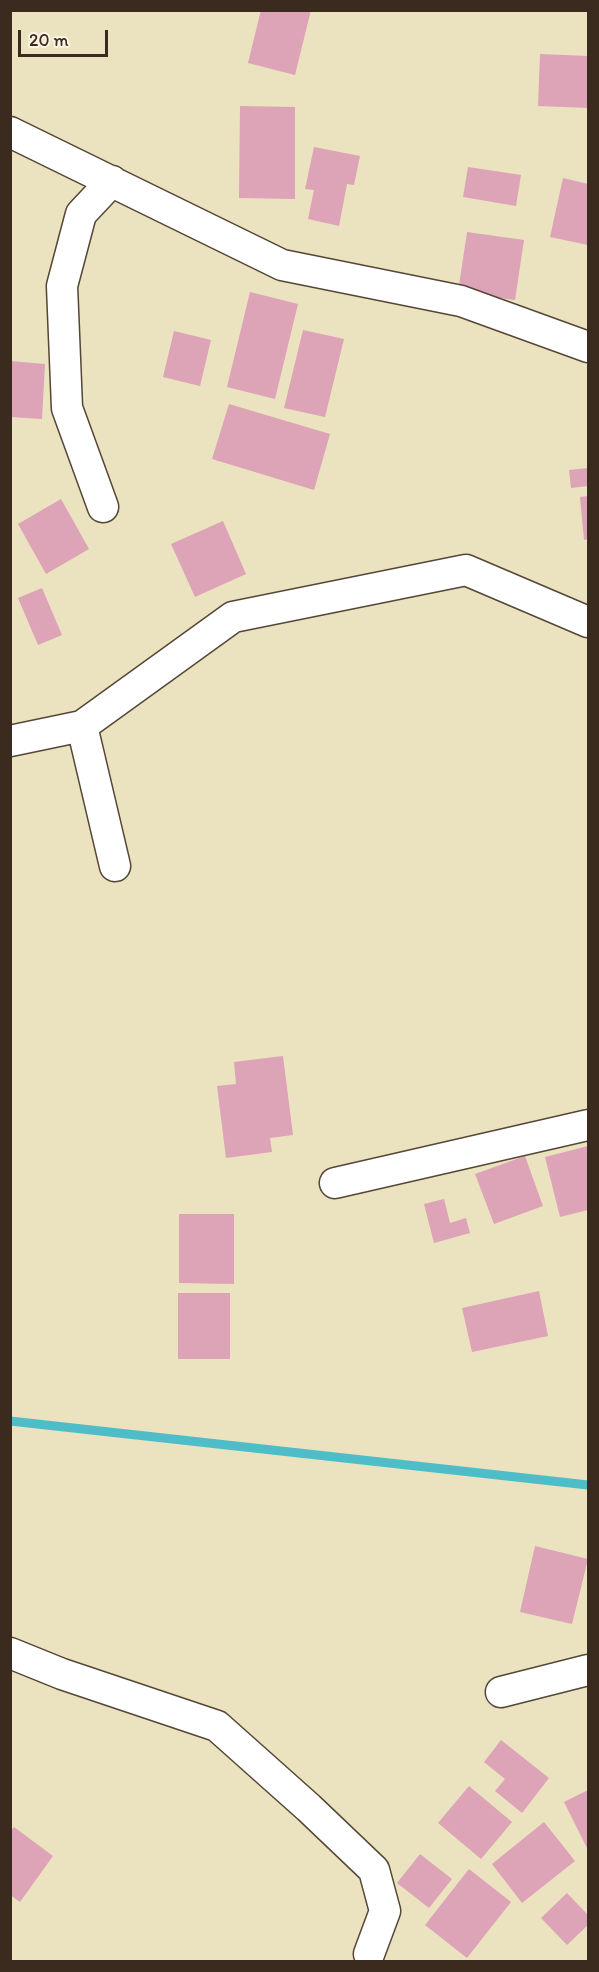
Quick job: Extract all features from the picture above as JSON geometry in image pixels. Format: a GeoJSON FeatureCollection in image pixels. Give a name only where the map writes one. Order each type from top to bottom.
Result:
{"type":"FeatureCollection","features":[{"type":"Feature","properties":{"kind":"street"},"geometry":{"type":"LineString","coordinates":[[10,132],[282,266],[461,301],[588,347]]}},
{"type":"Feature","properties":{"kind":"street"},"geometry":{"type":"LineString","coordinates":[[103,507],[67,408],[62,286],[81,214],[112,181]]}},
{"type":"Feature","properties":{"kind":"street"},"geometry":{"type":"LineString","coordinates":[[10,741],[82,726],[233,617],[245,614],[466,570],[588,622]]}},
{"type":"Feature","properties":{"kind":"street"},"geometry":{"type":"LineString","coordinates":[[82,726],[115,866]]}},
{"type":"Feature","properties":{"kind":"street"},"geometry":{"type":"LineString","coordinates":[[335,1183],[588,1125]]}},
{"type":"Feature","properties":{"kind":"street"},"geometry":{"type":"LineString","coordinates":[[10,1653],[62,1674],[217,1726],[374,1870],[385,1911],[367,1959]]}},
{"type":"Feature","properties":{"kind":"street"},"geometry":{"type":"LineString","coordinates":[[501,1692],[588,1670]]}},
{"type":"Feature","properties":{"kind":"building"},"geometry":{"type":"Polygon","coordinates":[[[261,10],[311,10],[295,75],[248,63],[261,10]]]}},
{"type":"Feature","properties":{"kind":"building"},"geometry":{"type":"Polygon","coordinates":[[[540,54],[588,56],[588,108],[538,106],[540,54]]]}},
{"type":"Feature","properties":{"kind":"building"},"geometry":{"type":"Polygon","coordinates":[[[240,106],[295,107],[295,199],[239,198],[240,106]]]}},
{"type":"Feature","properties":{"kind":"building"},"geometry":{"type":"Polygon","coordinates":[[[314,147],[360,156],[354,185],[347,184],[339,226],[308,219],[314,190],[305,189],[314,147]]]}},
{"type":"Feature","properties":{"kind":"building"},"geometry":{"type":"Polygon","coordinates":[[[468,167],[521,175],[516,206],[463,197],[468,167]]]}},
{"type":"Feature","properties":{"kind":"building"},"geometry":{"type":"Polygon","coordinates":[[[563,178],[588,184],[588,245],[550,237],[563,178]]]}},
{"type":"Feature","properties":{"kind":"building"},"geometry":{"type":"Polygon","coordinates":[[[467,232],[524,240],[515,300],[458,292],[467,232]]]}},
{"type":"Feature","properties":{"kind":"building"},"geometry":{"type":"Polygon","coordinates":[[[250,292],[298,304],[275,399],[227,387],[250,292]]]}},
{"type":"Feature","properties":{"kind":"building"},"geometry":{"type":"Polygon","coordinates":[[[303,330],[344,339],[325,417],[284,408],[303,330]]]}},
{"type":"Feature","properties":{"kind":"building"},"geometry":{"type":"Polygon","coordinates":[[[174,331],[211,340],[200,386],[163,377],[174,331]]]}},
{"type":"Feature","properties":{"kind":"building"},"geometry":{"type":"Polygon","coordinates":[[[10,361],[45,364],[42,419],[10,417],[10,361]]]}},
{"type":"Feature","properties":{"kind":"building"},"geometry":{"type":"Polygon","coordinates":[[[229,404],[330,434],[314,490],[212,459],[229,404]]]}},
{"type":"Feature","properties":{"kind":"building"},"geometry":{"type":"Polygon","coordinates":[[[588,468],[588,486],[571,488],[569,470],[588,468]]]}},
{"type":"Feature","properties":{"kind":"building"},"geometry":{"type":"Polygon","coordinates":[[[588,496],[588,539],[584,540],[580,497],[588,496]]]}},
{"type":"Feature","properties":{"kind":"building"},"geometry":{"type":"Polygon","coordinates":[[[61,499],[89,549],[46,574],[18,524],[61,499]]]}},
{"type":"Feature","properties":{"kind":"building"},"geometry":{"type":"Polygon","coordinates":[[[223,521],[246,574],[195,597],[171,544],[223,521]]]}},
{"type":"Feature","properties":{"kind":"building"},"geometry":{"type":"Polygon","coordinates":[[[42,588],[62,635],[38,645],[18,598],[42,588]]]}},
{"type":"Feature","properties":{"kind":"building"},"geometry":{"type":"Polygon","coordinates":[[[283,1056],[293,1135],[270,1138],[272,1152],[226,1158],[217,1086],[236,1084],[234,1062],[283,1056]]]}},
{"type":"Feature","properties":{"kind":"building"},"geometry":{"type":"Polygon","coordinates":[[[588,1146],[588,1210],[560,1217],[545,1157],[588,1146]]]}},
{"type":"Feature","properties":{"kind":"building"},"geometry":{"type":"Polygon","coordinates":[[[525,1156],[543,1206],[494,1224],[475,1174],[525,1156]]]}},
{"type":"Feature","properties":{"kind":"building"},"geometry":{"type":"Polygon","coordinates":[[[444,1199],[450,1223],[466,1218],[470,1233],[434,1243],[424,1204],[444,1199]]]}},
{"type":"Feature","properties":{"kind":"building"},"geometry":{"type":"Polygon","coordinates":[[[179,1214],[234,1214],[234,1284],[179,1283],[179,1214]]]}},
{"type":"Feature","properties":{"kind":"building"},"geometry":{"type":"Polygon","coordinates":[[[539,1291],[548,1336],[472,1352],[462,1308],[539,1291]]]}},
{"type":"Feature","properties":{"kind":"building"},"geometry":{"type":"Polygon","coordinates":[[[178,1293],[230,1293],[230,1359],[178,1359],[178,1293]]]}},
{"type":"Feature","properties":{"kind":"building"},"geometry":{"type":"Polygon","coordinates":[[[535,1546],[588,1559],[572,1624],[520,1612],[535,1546]]]}},
{"type":"Feature","properties":{"kind":"building"},"geometry":{"type":"Polygon","coordinates":[[[501,1740],[549,1778],[522,1813],[495,1791],[505,1779],[484,1762],[501,1740]]]}},
{"type":"Feature","properties":{"kind":"building"},"geometry":{"type":"Polygon","coordinates":[[[469,1786],[512,1822],[481,1859],[438,1823],[469,1786]]]}},
{"type":"Feature","properties":{"kind":"building"},"geometry":{"type":"Polygon","coordinates":[[[588,1790],[588,1850],[564,1802],[588,1790]]]}},
{"type":"Feature","properties":{"kind":"building"},"geometry":{"type":"Polygon","coordinates":[[[544,1822],[575,1861],[522,1903],[492,1864],[544,1822]]]}},
{"type":"Feature","properties":{"kind":"building"},"geometry":{"type":"Polygon","coordinates":[[[14,1827],[53,1856],[20,1902],[10,1895],[10,1832],[14,1827]]]}},
{"type":"Feature","properties":{"kind":"building"},"geometry":{"type":"Polygon","coordinates":[[[420,1854],[452,1879],[429,1908],[397,1883],[420,1854]]]}},
{"type":"Feature","properties":{"kind":"building"},"geometry":{"type":"Polygon","coordinates":[[[469,1869],[511,1902],[467,1958],[425,1925],[469,1869]]]}},
{"type":"Feature","properties":{"kind":"building"},"geometry":{"type":"Polygon","coordinates":[[[567,1893],[588,1915],[588,1925],[567,1945],[541,1918],[567,1893]]]}},
{"type":"Feature","properties":{"kind":"waterway"},"geometry":{"type":"LineString","coordinates":[[10,1421],[588,1485]]}}]}
